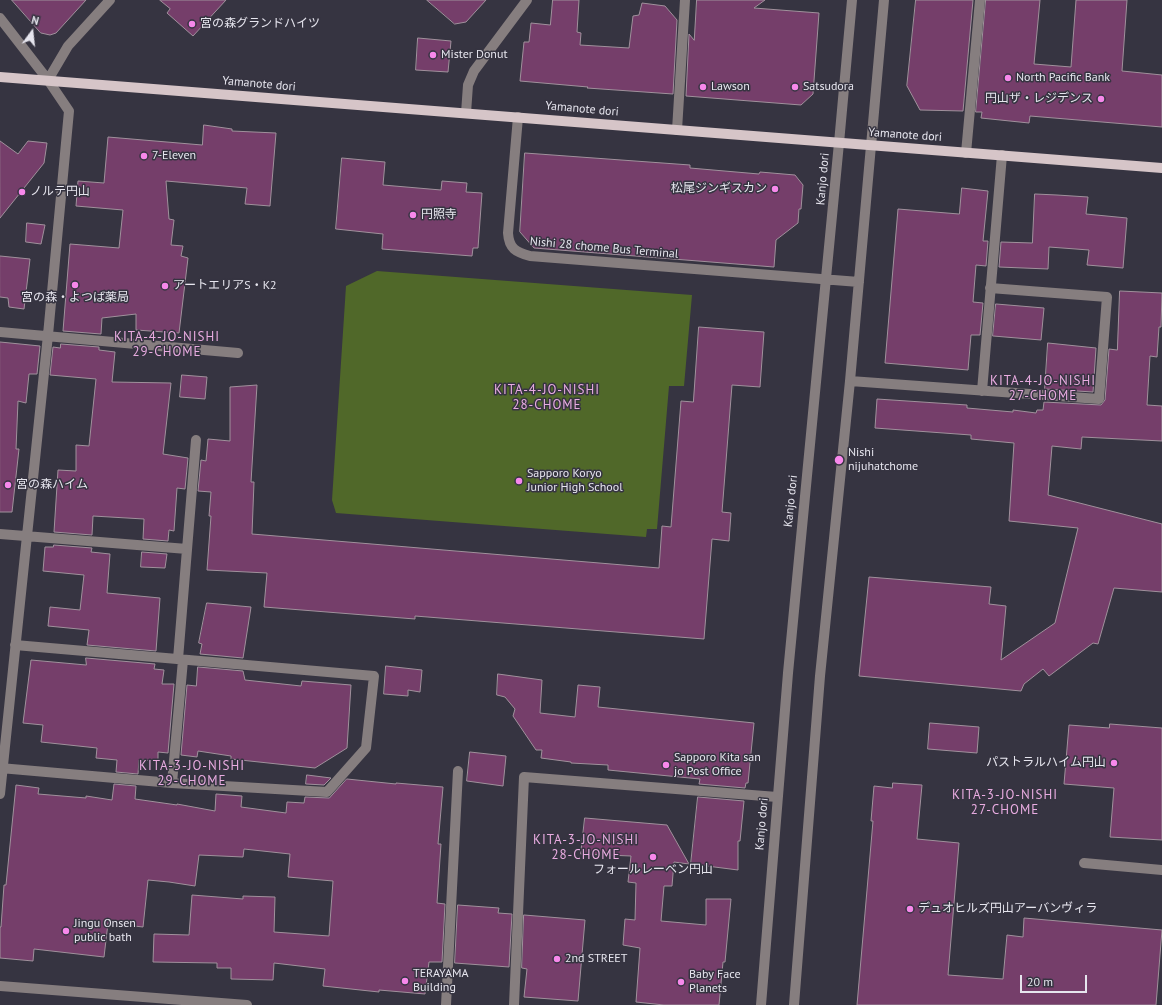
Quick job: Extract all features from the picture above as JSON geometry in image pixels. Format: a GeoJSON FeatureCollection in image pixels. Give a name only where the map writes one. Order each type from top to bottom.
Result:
{"type":"FeatureCollection","features":[{"type":"Feature","properties":{"kind":"main road","name":"Yamanote dori"},"geometry":{"type":"LineString","coordinates":[[0,77],[1162,168]]}},
{"type":"Feature","properties":{"kind":"street"},"geometry":{"type":"LineString","coordinates":[[48,80],[68,46],[110,0]]}},
{"type":"Feature","properties":{"kind":"street"},"geometry":{"type":"LineString","coordinates":[[466,113],[468,85],[474,71],[527,0]]}},
{"type":"Feature","properties":{"kind":"street"},"geometry":{"type":"LineString","coordinates":[[677,130],[685,0]]}},
{"type":"Feature","properties":{"kind":"street","name":"Kanjo dori"},"geometry":{"type":"LineString","coordinates":[[761,1005],[788,673],[852,0]]}},
{"type":"Feature","properties":{"kind":"street"},"geometry":{"type":"LineString","coordinates":[[794,1005],[820,679],[850,381],[884,0]]}},
{"type":"Feature","properties":{"kind":"street"},"geometry":{"type":"LineString","coordinates":[[966,153],[980,0]]}},
{"type":"Feature","properties":{"kind":"street"},"geometry":{"type":"LineString","coordinates":[[0,18],[48,80],[69,111],[48,336],[1,768],[0,794]]}},
{"type":"Feature","properties":{"kind":"street","name":"Nishi 28 chome Bus Terminal"},"geometry":{"type":"LineString","coordinates":[[518,117],[508,241],[512,248],[520,253],[530,256],[859,282]]}},
{"type":"Feature","properties":{"kind":"street"},"geometry":{"type":"LineString","coordinates":[[982,391],[1002,155]]}},
{"type":"Feature","properties":{"kind":"street"},"geometry":{"type":"LineString","coordinates":[[850,381],[1099,399],[1107,297],[990,288]]}},
{"type":"Feature","properties":{"kind":"street"},"geometry":{"type":"LineString","coordinates":[[0,332],[238,353]]}},
{"type":"Feature","properties":{"kind":"street"},"geometry":{"type":"LineString","coordinates":[[172,783],[196,440]]}},
{"type":"Feature","properties":{"kind":"street"},"geometry":{"type":"LineString","coordinates":[[0,534],[188,549]]}},
{"type":"Feature","properties":{"kind":"street"},"geometry":{"type":"LineString","coordinates":[[1,768],[172,783],[327,792],[366,748],[374,676],[15,645]]}},
{"type":"Feature","properties":{"kind":"street"},"geometry":{"type":"LineString","coordinates":[[446,1005],[458,771]]}},
{"type":"Feature","properties":{"kind":"street"},"geometry":{"type":"LineString","coordinates":[[514,1005],[524,777],[777,797]]}},
{"type":"Feature","properties":{"kind":"street"},"geometry":{"type":"LineString","coordinates":[[1084,863],[1162,870]]}},
{"type":"Feature","properties":{"kind":"street"},"geometry":{"type":"LineString","coordinates":[[0,986],[177,1002],[247,1005]]}},
{"type":"Feature","properties":{"kind":"green space"},"geometry":{"type":"Polygon","coordinates":[[[377,271],[692,295],[684,386],[669,386],[657,529],[647,529],[646,537],[336,513],[332,500],[346,286],[377,271]]]}},
{"type":"Feature","properties":{"kind":"building"},"geometry":{"type":"Polygon","coordinates":[[[12,0],[86,0],[56,33],[50,35],[41,33],[12,0]]]}},
{"type":"Feature","properties":{"kind":"building","name":"宮の森グランドハイツ"},"geometry":{"type":"Polygon","coordinates":[[[160,0],[226,0],[193,36],[167,13],[170,9],[160,0]]]}},
{"type":"Feature","properties":{"kind":"building"},"geometry":{"type":"Polygon","coordinates":[[[427,0],[486,0],[466,22],[455,24],[427,0]]]}},
{"type":"Feature","properties":{"kind":"building"},"geometry":{"type":"Polygon","coordinates":[[[553,0],[579,0],[577,32],[581,33],[580,45],[629,48],[633,16],[639,15],[642,3],[665,6],[677,20],[673,94],[587,88],[588,87],[520,81],[524,42],[529,42],[531,23],[550,25],[553,0]]]}},
{"type":"Feature","properties":{"kind":"building"},"geometry":{"type":"Polygon","coordinates":[[[697,0],[765,0],[754,8],[819,13],[813,94],[801,105],[686,96],[689,34],[694,40],[697,0]]]}},
{"type":"Feature","properties":{"kind":"building"},"geometry":{"type":"Polygon","coordinates":[[[916,0],[973,0],[963,111],[920,110],[907,86],[916,0]]]}},
{"type":"Feature","properties":{"kind":"building"},"geometry":{"type":"Polygon","coordinates":[[[986,0],[1040,0],[1034,64],[1071,67],[1076,0],[1127,0],[1122,71],[1162,75],[1162,127],[1030,116],[1029,123],[981,118],[982,112],[976,112],[986,0]]]}},
{"type":"Feature","properties":{"kind":"building","name":"Mister Donut"},"geometry":{"type":"Polygon","coordinates":[[[418,38],[451,41],[448,72],[416,70],[418,38]]]}},
{"type":"Feature","properties":{"kind":"building"},"geometry":{"type":"Polygon","coordinates":[[[204,125],[232,129],[232,131],[276,133],[270,206],[245,204],[247,188],[166,181],[169,219],[174,220],[171,245],[183,246],[181,256],[188,258],[179,333],[136,330],[136,314],[102,318],[101,334],[63,331],[70,244],[119,248],[123,210],[76,206],[78,181],[104,183],[108,137],[202,145],[204,125]]]}},
{"type":"Feature","properties":{"kind":"building"},"geometry":{"type":"Polygon","coordinates":[[[0,141],[18,154],[28,141],[47,143],[44,163],[0,218],[0,141]]]}},
{"type":"Feature","properties":{"kind":"building"},"geometry":{"type":"Polygon","coordinates":[[[525,153],[690,165],[690,168],[759,174],[760,172],[795,175],[803,185],[798,223],[776,240],[774,267],[534,248],[520,232],[525,153]]]}},
{"type":"Feature","properties":{"kind":"building"},"geometry":{"type":"Polygon","coordinates":[[[342,158],[385,162],[383,185],[441,190],[442,181],[467,183],[466,192],[482,193],[478,248],[473,248],[472,256],[382,249],[383,234],[336,229],[342,158]]]}},
{"type":"Feature","properties":{"kind":"building"},"geometry":{"type":"Polygon","coordinates":[[[962,188],[988,191],[983,241],[988,241],[986,266],[976,265],[973,302],[983,303],[980,335],[971,335],[968,370],[885,363],[898,209],[959,214],[962,188]]]}},
{"type":"Feature","properties":{"kind":"building"},"geometry":{"type":"Polygon","coordinates":[[[1035,194],[1088,197],[1086,214],[1127,218],[1123,268],[1087,265],[1089,250],[1049,247],[1048,269],[999,267],[1001,242],[1032,243],[1035,194]]]}},
{"type":"Feature","properties":{"kind":"building"},"geometry":{"type":"Polygon","coordinates":[[[27,223],[45,225],[41,244],[26,242],[27,223]]]}},
{"type":"Feature","properties":{"kind":"building"},"geometry":{"type":"Polygon","coordinates":[[[0,256],[30,259],[24,309],[9,307],[8,298],[0,297],[0,256]]]}},
{"type":"Feature","properties":{"kind":"building"},"geometry":{"type":"Polygon","coordinates":[[[1120,291],[1162,293],[1161,327],[1159,327],[1157,357],[1150,356],[1147,405],[1162,406],[1162,441],[1082,437],[1081,449],[1052,446],[1048,495],[1162,524],[1162,592],[1114,588],[1098,644],[1093,643],[1049,676],[1043,669],[1024,684],[1021,691],[859,676],[869,577],[991,587],[989,604],[1006,606],[1001,660],[1055,623],[1078,528],[1009,521],[1014,443],[971,439],[971,435],[875,428],[877,399],[967,405],[967,408],[1013,412],[1013,410],[1036,413],[1037,410],[1043,410],[1044,402],[1101,405],[1105,400],[1109,349],[1117,350],[1120,291]]]}},
{"type":"Feature","properties":{"kind":"building"},"geometry":{"type":"Polygon","coordinates":[[[996,304],[1044,308],[1041,340],[993,336],[996,304]]]}},
{"type":"Feature","properties":{"kind":"building"},"geometry":{"type":"Polygon","coordinates":[[[699,327],[764,332],[760,387],[732,385],[722,512],[731,513],[729,541],[712,539],[704,639],[415,616],[415,619],[264,607],[267,573],[207,570],[211,516],[209,516],[211,492],[198,491],[201,460],[206,461],[208,439],[230,441],[230,387],[257,385],[251,482],[254,482],[252,534],[659,568],[662,526],[671,527],[681,401],[693,402],[699,327]]]}},
{"type":"Feature","properties":{"kind":"building"},"geometry":{"type":"Polygon","coordinates":[[[0,342],[40,346],[37,374],[29,374],[26,403],[18,401],[16,449],[19,449],[12,512],[0,512],[0,342]]]}},
{"type":"Feature","properties":{"kind":"building"},"geometry":{"type":"Polygon","coordinates":[[[1048,343],[1096,348],[1093,392],[1045,389],[1048,343]]]}},
{"type":"Feature","properties":{"kind":"building"},"geometry":{"type":"Polygon","coordinates":[[[61,344],[99,347],[99,350],[115,352],[112,382],[171,383],[163,454],[188,458],[185,489],[177,488],[174,531],[169,530],[168,541],[143,539],[144,519],[93,516],[92,535],[54,532],[58,470],[76,471],[76,445],[89,446],[96,379],[50,375],[53,347],[60,348],[61,344]]]}},
{"type":"Feature","properties":{"kind":"building"},"geometry":{"type":"Polygon","coordinates":[[[182,375],[207,377],[205,399],[180,397],[182,375]]]}},
{"type":"Feature","properties":{"kind":"building"},"geometry":{"type":"Polygon","coordinates":[[[54,545],[92,548],[91,552],[110,554],[107,593],[160,598],[156,651],[87,645],[89,630],[48,626],[50,607],[80,610],[84,575],[43,571],[45,547],[53,547],[54,545]]]}},
{"type":"Feature","properties":{"kind":"building"},"geometry":{"type":"Polygon","coordinates":[[[142,552],[167,554],[165,568],[141,567],[142,552]]]}},
{"type":"Feature","properties":{"kind":"building"},"geometry":{"type":"Polygon","coordinates":[[[207,603],[251,607],[243,658],[200,654],[202,644],[199,643],[207,603]]]}},
{"type":"Feature","properties":{"kind":"building"},"geometry":{"type":"Polygon","coordinates":[[[86,658],[155,664],[154,669],[164,670],[162,684],[174,684],[168,753],[158,752],[158,761],[139,760],[138,774],[116,772],[117,760],[96,758],[97,748],[41,742],[43,725],[23,723],[31,660],[86,665],[86,658]]]}},
{"type":"Feature","properties":{"kind":"building"},"geometry":{"type":"Polygon","coordinates":[[[386,666],[422,670],[420,692],[408,690],[408,696],[384,694],[386,666]]]}},
{"type":"Feature","properties":{"kind":"building"},"geometry":{"type":"Polygon","coordinates":[[[198,667],[243,671],[245,680],[301,686],[302,681],[351,685],[347,748],[315,768],[231,759],[231,756],[198,751],[197,757],[181,755],[187,685],[196,686],[198,667]]]}},
{"type":"Feature","properties":{"kind":"building"},"geometry":{"type":"Polygon","coordinates":[[[498,674],[542,680],[540,713],[575,717],[578,685],[600,687],[598,707],[754,723],[748,783],[746,783],[745,788],[699,784],[700,779],[608,770],[608,765],[571,763],[541,758],[542,750],[536,750],[513,716],[515,709],[505,697],[497,695],[498,674]]]}},
{"type":"Feature","properties":{"kind":"building"},"geometry":{"type":"Polygon","coordinates":[[[930,723],[979,727],[977,753],[928,749],[930,723]]]}},
{"type":"Feature","properties":{"kind":"building","name":"パストラルハイム円山"},"geometry":{"type":"Polygon","coordinates":[[[1110,724],[1162,728],[1162,840],[1110,837],[1114,788],[1064,784],[1069,725],[1109,728],[1110,724]]]}},
{"type":"Feature","properties":{"kind":"building"},"geometry":{"type":"Polygon","coordinates":[[[470,752],[506,756],[503,786],[467,781],[470,752]]]}},
{"type":"Feature","properties":{"kind":"building"},"geometry":{"type":"Polygon","coordinates":[[[307,775],[331,778],[324,785],[306,784],[307,775]]]}},
{"type":"Feature","properties":{"kind":"building"},"geometry":{"type":"Polygon","coordinates":[[[347,779],[443,787],[438,844],[441,844],[437,903],[445,904],[442,962],[429,962],[425,994],[379,990],[379,992],[323,986],[325,969],[274,963],[273,980],[231,979],[231,968],[217,968],[217,963],[153,962],[154,934],[189,935],[192,895],[243,899],[243,896],[275,897],[274,932],[329,936],[333,881],[288,877],[290,854],[244,849],[243,857],[199,855],[195,886],[148,880],[143,927],[108,923],[104,957],[34,949],[33,961],[0,958],[0,927],[4,885],[6,885],[16,785],[39,788],[38,794],[86,798],[86,796],[112,800],[114,784],[136,786],[135,799],[177,804],[215,811],[216,794],[242,796],[241,807],[286,813],[287,802],[304,803],[305,797],[329,798],[347,779]]]}},
{"type":"Feature","properties":{"kind":"building"},"geometry":{"type":"Polygon","coordinates":[[[893,783],[922,785],[917,839],[959,843],[948,975],[1003,979],[1007,935],[1023,937],[1024,918],[1162,930],[1156,1005],[857,1005],[873,821],[871,821],[874,786],[892,788],[893,783]]]}},
{"type":"Feature","properties":{"kind":"building"},"geometry":{"type":"Polygon","coordinates":[[[698,797],[744,801],[740,841],[738,841],[738,870],[691,864],[698,797]]]}},
{"type":"Feature","properties":{"kind":"building"},"geometry":{"type":"Polygon","coordinates":[[[585,818],[667,825],[689,864],[674,862],[672,886],[664,886],[661,921],[706,925],[706,899],[731,899],[719,1005],[664,1005],[636,1002],[640,948],[623,945],[625,919],[635,920],[636,883],[628,882],[631,856],[581,854],[585,818]]]}},
{"type":"Feature","properties":{"kind":"building"},"geometry":{"type":"Polygon","coordinates":[[[458,905],[499,908],[498,913],[512,914],[509,967],[455,963],[458,905]]]}},
{"type":"Feature","properties":{"kind":"building"},"geometry":{"type":"Polygon","coordinates":[[[524,915],[585,920],[578,1001],[524,997],[527,969],[522,968],[524,915]]]}},
{"type":"Feature","properties":{"kind":"place","name":"宮の森グランドハイツ"},"geometry":{"type":"Point","coordinates":[192,24]}},
{"type":"Feature","properties":{"kind":"place","name":"Mister Donut"},"geometry":{"type":"Point","coordinates":[433,55]}},
{"type":"Feature","properties":{"kind":"place","name":"North Pacific Bank"},"geometry":{"type":"Point","coordinates":[1008,78]}},
{"type":"Feature","properties":{"kind":"place","name":"Lawson"},"geometry":{"type":"Point","coordinates":[703,87]}},
{"type":"Feature","properties":{"kind":"place","name":"Satsudora"},"geometry":{"type":"Point","coordinates":[795,87]}},
{"type":"Feature","properties":{"kind":"place","name":"円山ザ・レジデンス"},"geometry":{"type":"Point","coordinates":[1101,99]}},
{"type":"Feature","properties":{"kind":"place","name":"7-Eleven"},"geometry":{"type":"Point","coordinates":[144,156]}},
{"type":"Feature","properties":{"kind":"place","name":"松尾ジンギスカン"},"geometry":{"type":"Point","coordinates":[775,189]}},
{"type":"Feature","properties":{"kind":"place","name":"ノルテ円山"},"geometry":{"type":"Point","coordinates":[22,192]}},
{"type":"Feature","properties":{"kind":"place","name":"円照寺"},"geometry":{"type":"Point","coordinates":[413,215]}},
{"type":"Feature","properties":{"kind":"place","name":"宮の森・よつば薬局"},"geometry":{"type":"Point","coordinates":[75,285]}},
{"type":"Feature","properties":{"kind":"place","name":"アートエリアS・K2"},"geometry":{"type":"Point","coordinates":[165,286]}},
{"type":"Feature","properties":{"kind":"place","name":"Nishi nijuhatchome"},"geometry":{"type":"Point","coordinates":[839,460]}},
{"type":"Feature","properties":{"kind":"place","name":"Sapporo Koryo Junior High School"},"geometry":{"type":"Point","coordinates":[519,481]}},
{"type":"Feature","properties":{"kind":"place","name":"宮の森ハイム"},"geometry":{"type":"Point","coordinates":[8,485]}},
{"type":"Feature","properties":{"kind":"place","name":"パストラルハイム円山"},"geometry":{"type":"Point","coordinates":[1114,763]}},
{"type":"Feature","properties":{"kind":"place","name":"Sapporo Kita san jo Post Office"},"geometry":{"type":"Point","coordinates":[666,765]}},
{"type":"Feature","properties":{"kind":"place","name":"フォールレーベン円山"},"geometry":{"type":"Point","coordinates":[653,857]}},
{"type":"Feature","properties":{"kind":"place","name":"デュオヒルズ円山アーバンヴィラ"},"geometry":{"type":"Point","coordinates":[910,909]}},
{"type":"Feature","properties":{"kind":"place","name":"Jingu Onsen public bath"},"geometry":{"type":"Point","coordinates":[66,931]}},
{"type":"Feature","properties":{"kind":"place","name":"2nd STREET"},"geometry":{"type":"Point","coordinates":[557,959]}},
{"type":"Feature","properties":{"kind":"place","name":"TERAYAMA Building"},"geometry":{"type":"Point","coordinates":[405,981]}},
{"type":"Feature","properties":{"kind":"place","name":"Baby Face Planets"},"geometry":{"type":"Point","coordinates":[681,982]}},
{"type":"Feature","properties":{"kind":"district","name":"KITA-4-JO-NISHI 29-CHOME"},"geometry":{"type":"Point","coordinates":[167,344]}},
{"type":"Feature","properties":{"kind":"district","name":"KITA-4-JO-NISHI 27-CHOME"},"geometry":{"type":"Point","coordinates":[1043,388]}},
{"type":"Feature","properties":{"kind":"district","name":"KITA-4-JO-NISHI 28-CHOME"},"geometry":{"type":"Point","coordinates":[547,398]}},
{"type":"Feature","properties":{"kind":"district","name":"KITA-3-JO-NISHI 29-CHOME"},"geometry":{"type":"Point","coordinates":[192,774]}},
{"type":"Feature","properties":{"kind":"district","name":"KITA-3-JO-NISHI 27-CHOME"},"geometry":{"type":"Point","coordinates":[1005,802]}},
{"type":"Feature","properties":{"kind":"district","name":"KITA-3-JO-NISHI 28-CHOME"},"geometry":{"type":"Point","coordinates":[586,848]}}]}
